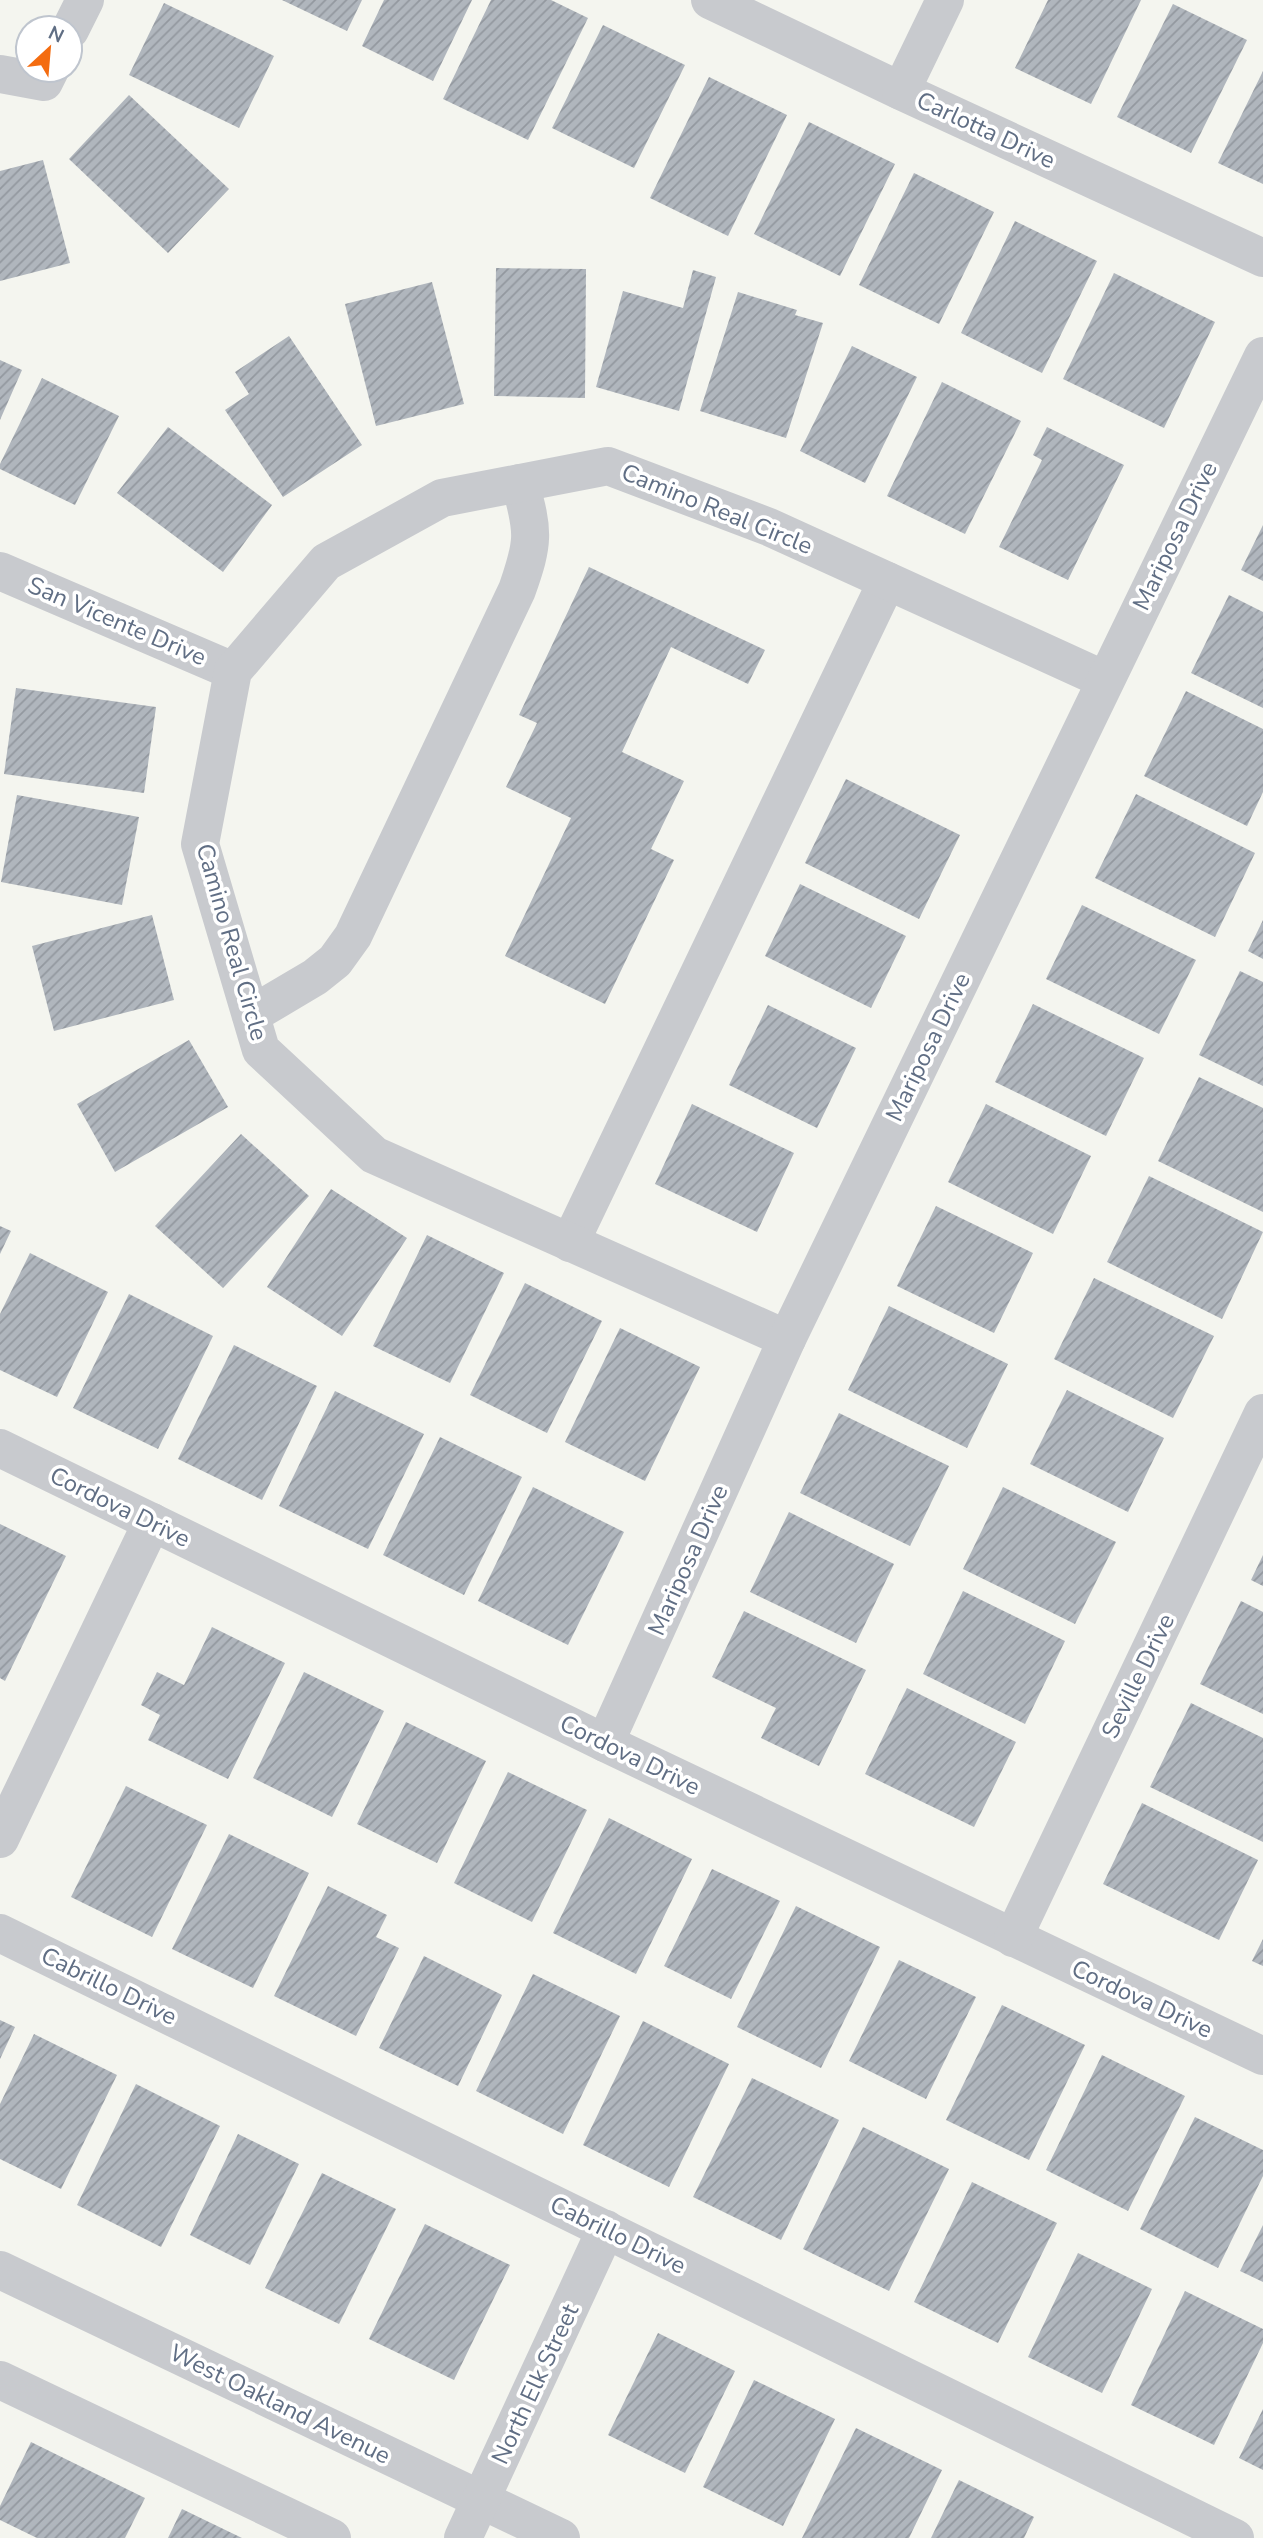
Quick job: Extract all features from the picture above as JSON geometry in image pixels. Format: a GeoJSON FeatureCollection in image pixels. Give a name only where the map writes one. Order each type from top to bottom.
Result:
{"type":"FeatureCollection","features":[{"type":"Feature","properties":{"kind":"street","name":"Carlotta Drive"},"geometry":{"type":"LineString","coordinates":[[710,0],[1263,258]]}},
{"type":"Feature","properties":{"kind":"street"},"geometry":{"type":"LineString","coordinates":[[901,91],[945,0]]}},
{"type":"Feature","properties":{"kind":"street","name":"Mariposa Drive"},"geometry":{"type":"LineString","coordinates":[[605,1743],[787,1339],[1263,356]]}},
{"type":"Feature","properties":{"kind":"street","name":"Camino Real Circle"},"geometry":{"type":"LineString","coordinates":[[787,1339],[374,1155],[261,1049],[200,844],[233,671],[326,562],[442,498],[608,466],[769,527],[1105,680]]}},
{"type":"Feature","properties":{"kind":"street"},"geometry":{"type":"LineString","coordinates":[[251,1015],[315,977],[335,961],[353,936],[517,590],[531,551],[531,520],[520,483]]}},
{"type":"Feature","properties":{"kind":"street","name":"San Vicente Drive"},"geometry":{"type":"LineString","coordinates":[[0,571],[233,671]]}},
{"type":"Feature","properties":{"kind":"street"},"geometry":{"type":"LineString","coordinates":[[570,1242],[887,580]]}},
{"type":"Feature","properties":{"kind":"street","name":"Seville Drive"},"geometry":{"type":"LineString","coordinates":[[1013,1938],[1263,1413]]}},
{"type":"Feature","properties":{"kind":"street","name":"Cordova Drive"},"geometry":{"type":"LineString","coordinates":[[0,1448],[605,1743],[1263,2056]]}},
{"type":"Feature","properties":{"kind":"street"},"geometry":{"type":"LineString","coordinates":[[0,1839],[152,1522]]}},
{"type":"Feature","properties":{"kind":"street","name":"Cabrillo Drive"},"geometry":{"type":"LineString","coordinates":[[0,1933],[1235,2538]]}},
{"type":"Feature","properties":{"kind":"street","name":"North Elk Street"},"geometry":{"type":"LineString","coordinates":[[463,2538],[606,2229]]}},
{"type":"Feature","properties":{"kind":"street","name":"West Oakland Avenue"},"geometry":{"type":"LineString","coordinates":[[0,2270],[561,2538]]}},
{"type":"Feature","properties":{"kind":"street"},"geometry":{"type":"LineString","coordinates":[[0,2380],[332,2538]]}},
{"type":"Feature","properties":{"kind":"building"},"geometry":{"type":"Polygon","coordinates":[[[282,0],[362,0],[347,31],[282,0]]]}},
{"type":"Feature","properties":{"kind":"building"},"geometry":{"type":"Polygon","coordinates":[[[384,0],[472,0],[433,81],[362,46],[384,0]]]}},
{"type":"Feature","properties":{"kind":"building"},"geometry":{"type":"Polygon","coordinates":[[[491,0],[551,0],[588,18],[528,140],[443,99],[491,0]]]}},
{"type":"Feature","properties":{"kind":"building"},"geometry":{"type":"Polygon","coordinates":[[[1048,0],[1141,0],[1091,104],[1015,68],[1048,0]]]}},
{"type":"Feature","properties":{"kind":"building"},"geometry":{"type":"Polygon","coordinates":[[[164,3],[274,56],[239,128],[129,75],[164,3]]]}},
{"type":"Feature","properties":{"kind":"building"},"geometry":{"type":"Polygon","coordinates":[[[1173,4],[1247,40],[1191,153],[1117,117],[1173,4]]]}},
{"type":"Feature","properties":{"kind":"building"},"geometry":{"type":"Polygon","coordinates":[[[603,25],[685,65],[634,168],[552,128],[603,25]]]}},
{"type":"Feature","properties":{"kind":"building"},"geometry":{"type":"Polygon","coordinates":[[[1263,71],[1263,184],[1218,163],[1263,71]]]}},
{"type":"Feature","properties":{"kind":"building"},"geometry":{"type":"Polygon","coordinates":[[[709,77],[787,115],[728,236],[650,198],[709,77]]]}},
{"type":"Feature","properties":{"kind":"building"},"geometry":{"type":"Polygon","coordinates":[[[129,95],[229,189],[168,253],[69,159],[129,95]]]}},
{"type":"Feature","properties":{"kind":"building"},"geometry":{"type":"Polygon","coordinates":[[[809,122],[895,164],[840,276],[754,234],[809,122]]]}},
{"type":"Feature","properties":{"kind":"building"},"geometry":{"type":"Polygon","coordinates":[[[43,160],[70,263],[0,281],[0,171],[43,160]]]}},
{"type":"Feature","properties":{"kind":"building"},"geometry":{"type":"Polygon","coordinates":[[[914,173],[994,212],[939,324],[859,285],[914,173]]]}},
{"type":"Feature","properties":{"kind":"building"},"geometry":{"type":"Polygon","coordinates":[[[1015,221],[1097,261],[1042,373],[961,333],[1015,221]]]}},
{"type":"Feature","properties":{"kind":"building"},"geometry":{"type":"Polygon","coordinates":[[[496,268],[586,269],[585,398],[494,396],[496,268]]]}},
{"type":"Feature","properties":{"kind":"building"},"geometry":{"type":"Polygon","coordinates":[[[693,270],[716,277],[679,411],[596,387],[623,291],[683,308],[693,270]]]}},
{"type":"Feature","properties":{"kind":"building"},"geometry":{"type":"Polygon","coordinates":[[[1114,273],[1215,322],[1164,428],[1063,379],[1114,273]]]}},
{"type":"Feature","properties":{"kind":"building"},"geometry":{"type":"Polygon","coordinates":[[[432,282],[464,404],[376,426],[345,304],[432,282]]]}},
{"type":"Feature","properties":{"kind":"building"},"geometry":{"type":"Polygon","coordinates":[[[738,292],[797,310],[795,315],[823,323],[786,438],[700,411],[738,292]]]}},
{"type":"Feature","properties":{"kind":"building"},"geometry":{"type":"Polygon","coordinates":[[[289,336],[362,445],[283,497],[225,410],[249,394],[235,372],[289,336]]]}},
{"type":"Feature","properties":{"kind":"building"},"geometry":{"type":"Polygon","coordinates":[[[852,346],[917,377],[865,483],[800,451],[852,346]]]}},
{"type":"Feature","properties":{"kind":"building"},"geometry":{"type":"Polygon","coordinates":[[[0,360],[22,370],[0,420],[0,360]]]}},
{"type":"Feature","properties":{"kind":"building"},"geometry":{"type":"Polygon","coordinates":[[[42,378],[119,416],[75,505],[0,469],[42,378]]]}},
{"type":"Feature","properties":{"kind":"building"},"geometry":{"type":"Polygon","coordinates":[[[942,382],[1021,421],[965,534],[887,496],[942,382]]]}},
{"type":"Feature","properties":{"kind":"building"},"geometry":{"type":"Polygon","coordinates":[[[168,427],[272,505],[223,572],[117,493],[168,427]]]}},
{"type":"Feature","properties":{"kind":"building"},"geometry":{"type":"Polygon","coordinates":[[[1047,427],[1124,465],[1068,580],[999,547],[1042,460],[1033,455],[1047,427]]]}},
{"type":"Feature","properties":{"kind":"building"},"geometry":{"type":"Polygon","coordinates":[[[1263,525],[1263,581],[1241,570],[1263,525]]]}},
{"type":"Feature","properties":{"kind":"building"},"geometry":{"type":"Polygon","coordinates":[[[589,567],[765,650],[748,684],[671,647],[622,752],[684,781],[651,849],[674,860],[605,1004],[505,956],[571,818],[506,787],[537,723],[519,715],[589,567]]]}},
{"type":"Feature","properties":{"kind":"building"},"geometry":{"type":"Polygon","coordinates":[[[1229,595],[1263,612],[1263,708],[1191,673],[1229,595]]]}},
{"type":"Feature","properties":{"kind":"building"},"geometry":{"type":"Polygon","coordinates":[[[16,688],[156,707],[144,793],[4,774],[16,688]]]}},
{"type":"Feature","properties":{"kind":"building"},"geometry":{"type":"Polygon","coordinates":[[[1186,691],[1263,729],[1263,792],[1247,826],[1144,776],[1186,691]]]}},
{"type":"Feature","properties":{"kind":"building"},"geometry":{"type":"Polygon","coordinates":[[[846,779],[960,835],[919,919],[805,863],[846,779]]]}},
{"type":"Feature","properties":{"kind":"building"},"geometry":{"type":"Polygon","coordinates":[[[1136,794],[1255,853],[1215,937],[1095,878],[1136,794]]]}},
{"type":"Feature","properties":{"kind":"building"},"geometry":{"type":"Polygon","coordinates":[[[17,795],[139,817],[122,905],[1,882],[17,795]]]}},
{"type":"Feature","properties":{"kind":"building"},"geometry":{"type":"Polygon","coordinates":[[[800,884],[906,936],[871,1008],[765,956],[800,884]]]}},
{"type":"Feature","properties":{"kind":"building"},"geometry":{"type":"Polygon","coordinates":[[[1082,905],[1196,960],[1159,1034],[1046,979],[1082,905]]]}},
{"type":"Feature","properties":{"kind":"building"},"geometry":{"type":"Polygon","coordinates":[[[152,915],[174,1000],[54,1031],[32,946],[152,915]]]}},
{"type":"Feature","properties":{"kind":"building"},"geometry":{"type":"Polygon","coordinates":[[[1263,920],[1263,959],[1248,951],[1263,920]]]}},
{"type":"Feature","properties":{"kind":"building"},"geometry":{"type":"Polygon","coordinates":[[[1240,971],[1263,982],[1263,1086],[1199,1055],[1240,971]]]}},
{"type":"Feature","properties":{"kind":"building"},"geometry":{"type":"Polygon","coordinates":[[[1033,1004],[1144,1058],[1106,1136],[995,1082],[1033,1004]]]}},
{"type":"Feature","properties":{"kind":"building"},"geometry":{"type":"Polygon","coordinates":[[[768,1005],[856,1048],[817,1128],[729,1085],[768,1005]]]}},
{"type":"Feature","properties":{"kind":"building"},"geometry":{"type":"Polygon","coordinates":[[[189,1040],[228,1107],[115,1172],[77,1104],[189,1040]]]}},
{"type":"Feature","properties":{"kind":"building"},"geometry":{"type":"Polygon","coordinates":[[[1199,1077],[1263,1108],[1263,1212],[1158,1161],[1199,1077]]]}},
{"type":"Feature","properties":{"kind":"building"},"geometry":{"type":"Polygon","coordinates":[[[692,1104],[794,1153],[757,1232],[655,1184],[692,1104]]]}},
{"type":"Feature","properties":{"kind":"building"},"geometry":{"type":"Polygon","coordinates":[[[986,1104],[1091,1156],[1053,1234],[948,1182],[986,1104]]]}},
{"type":"Feature","properties":{"kind":"building"},"geometry":{"type":"Polygon","coordinates":[[[241,1134],[309,1196],[223,1288],[155,1226],[241,1134]]]}},
{"type":"Feature","properties":{"kind":"building"},"geometry":{"type":"Polygon","coordinates":[[[1149,1176],[1263,1232],[1222,1319],[1107,1262],[1149,1176]]]}},
{"type":"Feature","properties":{"kind":"building"},"geometry":{"type":"Polygon","coordinates":[[[331,1189],[407,1238],[342,1336],[267,1287],[331,1189]]]}},
{"type":"Feature","properties":{"kind":"building"},"geometry":{"type":"Polygon","coordinates":[[[936,1206],[1033,1253],[994,1333],[897,1286],[936,1206]]]}},
{"type":"Feature","properties":{"kind":"building"},"geometry":{"type":"Polygon","coordinates":[[[0,1226],[11,1231],[0,1254],[0,1226]]]}},
{"type":"Feature","properties":{"kind":"building"},"geometry":{"type":"Polygon","coordinates":[[[427,1235],[504,1273],[450,1383],[373,1346],[427,1235]]]}},
{"type":"Feature","properties":{"kind":"building"},"geometry":{"type":"Polygon","coordinates":[[[30,1253],[108,1292],[57,1397],[0,1370],[0,1314],[30,1253]]]}},
{"type":"Feature","properties":{"kind":"building"},"geometry":{"type":"Polygon","coordinates":[[[1094,1278],[1214,1336],[1173,1418],[1054,1359],[1094,1278]]]}},
{"type":"Feature","properties":{"kind":"building"},"geometry":{"type":"Polygon","coordinates":[[[525,1283],[602,1321],[547,1433],[470,1395],[525,1283]]]}},
{"type":"Feature","properties":{"kind":"building"},"geometry":{"type":"Polygon","coordinates":[[[129,1294],[213,1336],[158,1449],[73,1408],[129,1294]]]}},
{"type":"Feature","properties":{"kind":"building"},"geometry":{"type":"Polygon","coordinates":[[[889,1306],[1008,1364],[967,1448],[848,1390],[889,1306]]]}},
{"type":"Feature","properties":{"kind":"building"},"geometry":{"type":"Polygon","coordinates":[[[620,1328],[700,1367],[645,1481],[565,1442],[620,1328]]]}},
{"type":"Feature","properties":{"kind":"building"},"geometry":{"type":"Polygon","coordinates":[[[234,1345],[317,1386],[262,1500],[178,1459],[234,1345]]]}},
{"type":"Feature","properties":{"kind":"building"},"geometry":{"type":"Polygon","coordinates":[[[1067,1390],[1164,1438],[1128,1512],[1030,1464],[1067,1390]]]}},
{"type":"Feature","properties":{"kind":"building"},"geometry":{"type":"Polygon","coordinates":[[[335,1391],[424,1434],[368,1549],[279,1506],[335,1391]]]}},
{"type":"Feature","properties":{"kind":"building"},"geometry":{"type":"Polygon","coordinates":[[[839,1413],[949,1466],[910,1546],[800,1493],[839,1413]]]}},
{"type":"Feature","properties":{"kind":"building"},"geometry":{"type":"Polygon","coordinates":[[[440,1437],[522,1477],[464,1595],[383,1555],[440,1437]]]}},
{"type":"Feature","properties":{"kind":"building"},"geometry":{"type":"Polygon","coordinates":[[[533,1487],[624,1532],[568,1645],[478,1601],[533,1487]]]}},
{"type":"Feature","properties":{"kind":"building"},"geometry":{"type":"Polygon","coordinates":[[[1003,1487],[1116,1542],[1075,1624],[963,1569],[1003,1487]]]}},
{"type":"Feature","properties":{"kind":"building"},"geometry":{"type":"Polygon","coordinates":[[[789,1512],[894,1564],[856,1643],[750,1592],[789,1512]]]}},
{"type":"Feature","properties":{"kind":"building"},"geometry":{"type":"Polygon","coordinates":[[[0,1524],[66,1556],[5,1681],[0,1678],[0,1524]]]}},
{"type":"Feature","properties":{"kind":"building"},"geometry":{"type":"Polygon","coordinates":[[[1263,1555],[1263,1586],[1251,1580],[1263,1555]]]}},
{"type":"Feature","properties":{"kind":"building"},"geometry":{"type":"Polygon","coordinates":[[[963,1591],[1065,1641],[1025,1724],[923,1674],[963,1591]]]}},
{"type":"Feature","properties":{"kind":"building"},"geometry":{"type":"Polygon","coordinates":[[[1241,1601],[1263,1612],[1263,1714],[1200,1684],[1241,1601]]]}},
{"type":"Feature","properties":{"kind":"building"},"geometry":{"type":"Polygon","coordinates":[[[744,1611],[866,1670],[819,1766],[761,1738],[776,1708],[712,1677],[744,1611]]]}},
{"type":"Feature","properties":{"kind":"building"},"geometry":{"type":"Polygon","coordinates":[[[212,1627],[285,1663],[228,1779],[148,1740],[160,1715],[141,1705],[157,1672],[184,1685],[212,1627]]]}},
{"type":"Feature","properties":{"kind":"building"},"geometry":{"type":"Polygon","coordinates":[[[304,1672],[384,1711],[332,1817],[253,1778],[304,1672]]]}},
{"type":"Feature","properties":{"kind":"building"},"geometry":{"type":"Polygon","coordinates":[[[907,1688],[1016,1742],[974,1827],[865,1774],[907,1688]]]}},
{"type":"Feature","properties":{"kind":"building"},"geometry":{"type":"Polygon","coordinates":[[[1191,1703],[1263,1738],[1263,1842],[1150,1787],[1191,1703]]]}},
{"type":"Feature","properties":{"kind":"building"},"geometry":{"type":"Polygon","coordinates":[[[406,1722],[486,1761],[437,1863],[357,1824],[406,1722]]]}},
{"type":"Feature","properties":{"kind":"building"},"geometry":{"type":"Polygon","coordinates":[[[508,1772],[587,1810],[532,1922],[454,1883],[508,1772]]]}},
{"type":"Feature","properties":{"kind":"building"},"geometry":{"type":"Polygon","coordinates":[[[126,1786],[207,1825],[152,1937],[71,1897],[126,1786]]]}},
{"type":"Feature","properties":{"kind":"building"},"geometry":{"type":"Polygon","coordinates":[[[1142,1803],[1258,1860],[1219,1940],[1103,1884],[1142,1803]]]}},
{"type":"Feature","properties":{"kind":"building"},"geometry":{"type":"Polygon","coordinates":[[[609,1818],[692,1859],[636,1974],[553,1933],[609,1818]]]}},
{"type":"Feature","properties":{"kind":"building"},"geometry":{"type":"Polygon","coordinates":[[[229,1834],[309,1873],[253,1988],[172,1949],[229,1834]]]}},
{"type":"Feature","properties":{"kind":"building"},"geometry":{"type":"Polygon","coordinates":[[[712,1869],[780,1901],[731,1999],[664,1966],[712,1869]]]}},
{"type":"Feature","properties":{"kind":"building"},"geometry":{"type":"Polygon","coordinates":[[[328,1886],[387,1915],[376,1937],[399,1948],[356,2036],[274,1996],[328,1886]]]}},
{"type":"Feature","properties":{"kind":"building"},"geometry":{"type":"Polygon","coordinates":[[[796,1906],[880,1947],[821,2068],[737,2027],[796,1906]]]}},
{"type":"Feature","properties":{"kind":"building"},"geometry":{"type":"Polygon","coordinates":[[[1263,1939],[1263,1966],[1252,1961],[1263,1939]]]}},
{"type":"Feature","properties":{"kind":"building"},"geometry":{"type":"Polygon","coordinates":[[[424,1956],[502,1995],[458,2086],[379,2048],[424,1956]]]}},
{"type":"Feature","properties":{"kind":"building"},"geometry":{"type":"Polygon","coordinates":[[[899,1960],[976,1997],[926,2099],[849,2061],[899,1960]]]}},
{"type":"Feature","properties":{"kind":"building"},"geometry":{"type":"Polygon","coordinates":[[[533,1974],[620,2016],[563,2134],[476,2091],[533,1974]]]}},
{"type":"Feature","properties":{"kind":"building"},"geometry":{"type":"Polygon","coordinates":[[[1002,2005],[1085,2045],[1029,2160],[946,2120],[1002,2005]]]}},
{"type":"Feature","properties":{"kind":"building"},"geometry":{"type":"Polygon","coordinates":[[[0,2020],[15,2027],[0,2059],[0,2020]]]}},
{"type":"Feature","properties":{"kind":"building"},"geometry":{"type":"Polygon","coordinates":[[[643,2021],[729,2064],[669,2187],[583,2145],[643,2021]]]}},
{"type":"Feature","properties":{"kind":"building"},"geometry":{"type":"Polygon","coordinates":[[[34,2034],[117,2075],[61,2189],[0,2159],[0,2104],[34,2034]]]}},
{"type":"Feature","properties":{"kind":"building"},"geometry":{"type":"Polygon","coordinates":[[[1102,2055],[1185,2096],[1128,2211],[1046,2170],[1102,2055]]]}},
{"type":"Feature","properties":{"kind":"building"},"geometry":{"type":"Polygon","coordinates":[[[752,2078],[839,2120],[781,2240],[693,2197],[752,2078]]]}},
{"type":"Feature","properties":{"kind":"building"},"geometry":{"type":"Polygon","coordinates":[[[136,2084],[220,2126],[161,2247],[77,2205],[136,2084]]]}},
{"type":"Feature","properties":{"kind":"building"},"geometry":{"type":"Polygon","coordinates":[[[1195,2117],[1263,2150],[1263,2176],[1218,2268],[1140,2229],[1195,2117]]]}},
{"type":"Feature","properties":{"kind":"building"},"geometry":{"type":"Polygon","coordinates":[[[863,2127],[949,2169],[889,2291],[803,2249],[863,2127]]]}},
{"type":"Feature","properties":{"kind":"building"},"geometry":{"type":"Polygon","coordinates":[[[238,2134],[299,2164],[250,2265],[190,2235],[238,2134]]]}},
{"type":"Feature","properties":{"kind":"building"},"geometry":{"type":"Polygon","coordinates":[[[322,2173],[396,2209],[339,2324],[265,2288],[322,2173]]]}},
{"type":"Feature","properties":{"kind":"building"},"geometry":{"type":"Polygon","coordinates":[[[972,2182],[1057,2223],[998,2343],[914,2302],[972,2182]]]}},
{"type":"Feature","properties":{"kind":"building"},"geometry":{"type":"Polygon","coordinates":[[[425,2224],[510,2265],[454,2380],[369,2339],[425,2224]]]}},
{"type":"Feature","properties":{"kind":"building"},"geometry":{"type":"Polygon","coordinates":[[[1263,2225],[1263,2282],[1240,2271],[1263,2225]]]}},
{"type":"Feature","properties":{"kind":"building"},"geometry":{"type":"Polygon","coordinates":[[[1078,2253],[1152,2289],[1102,2393],[1028,2357],[1078,2253]]]}},
{"type":"Feature","properties":{"kind":"building"},"geometry":{"type":"Polygon","coordinates":[[[1185,2291],[1263,2329],[1263,2343],[1214,2445],[1131,2405],[1185,2291]]]}},
{"type":"Feature","properties":{"kind":"building"},"geometry":{"type":"Polygon","coordinates":[[[658,2333],[735,2371],[685,2473],[608,2435],[658,2333]]]}},
{"type":"Feature","properties":{"kind":"building"},"geometry":{"type":"Polygon","coordinates":[[[754,2380],[835,2419],[783,2526],[703,2487],[754,2380]]]}},
{"type":"Feature","properties":{"kind":"building"},"geometry":{"type":"Polygon","coordinates":[[[1263,2409],[1263,2470],[1239,2458],[1263,2409]]]}},
{"type":"Feature","properties":{"kind":"building"},"geometry":{"type":"Polygon","coordinates":[[[856,2428],[942,2470],[909,2538],[802,2538],[856,2428]]]}},
{"type":"Feature","properties":{"kind":"building"},"geometry":{"type":"Polygon","coordinates":[[[31,2442],[145,2498],[125,2538],[37,2538],[0,2520],[0,2506],[31,2442]]]}},
{"type":"Feature","properties":{"kind":"building"},"geometry":{"type":"Polygon","coordinates":[[[959,2480],[1034,2517],[1024,2538],[931,2538],[959,2480]]]}},
{"type":"Feature","properties":{"kind":"building"},"geometry":{"type":"Polygon","coordinates":[[[182,2509],[242,2538],[168,2538],[182,2509]]]}}]}
